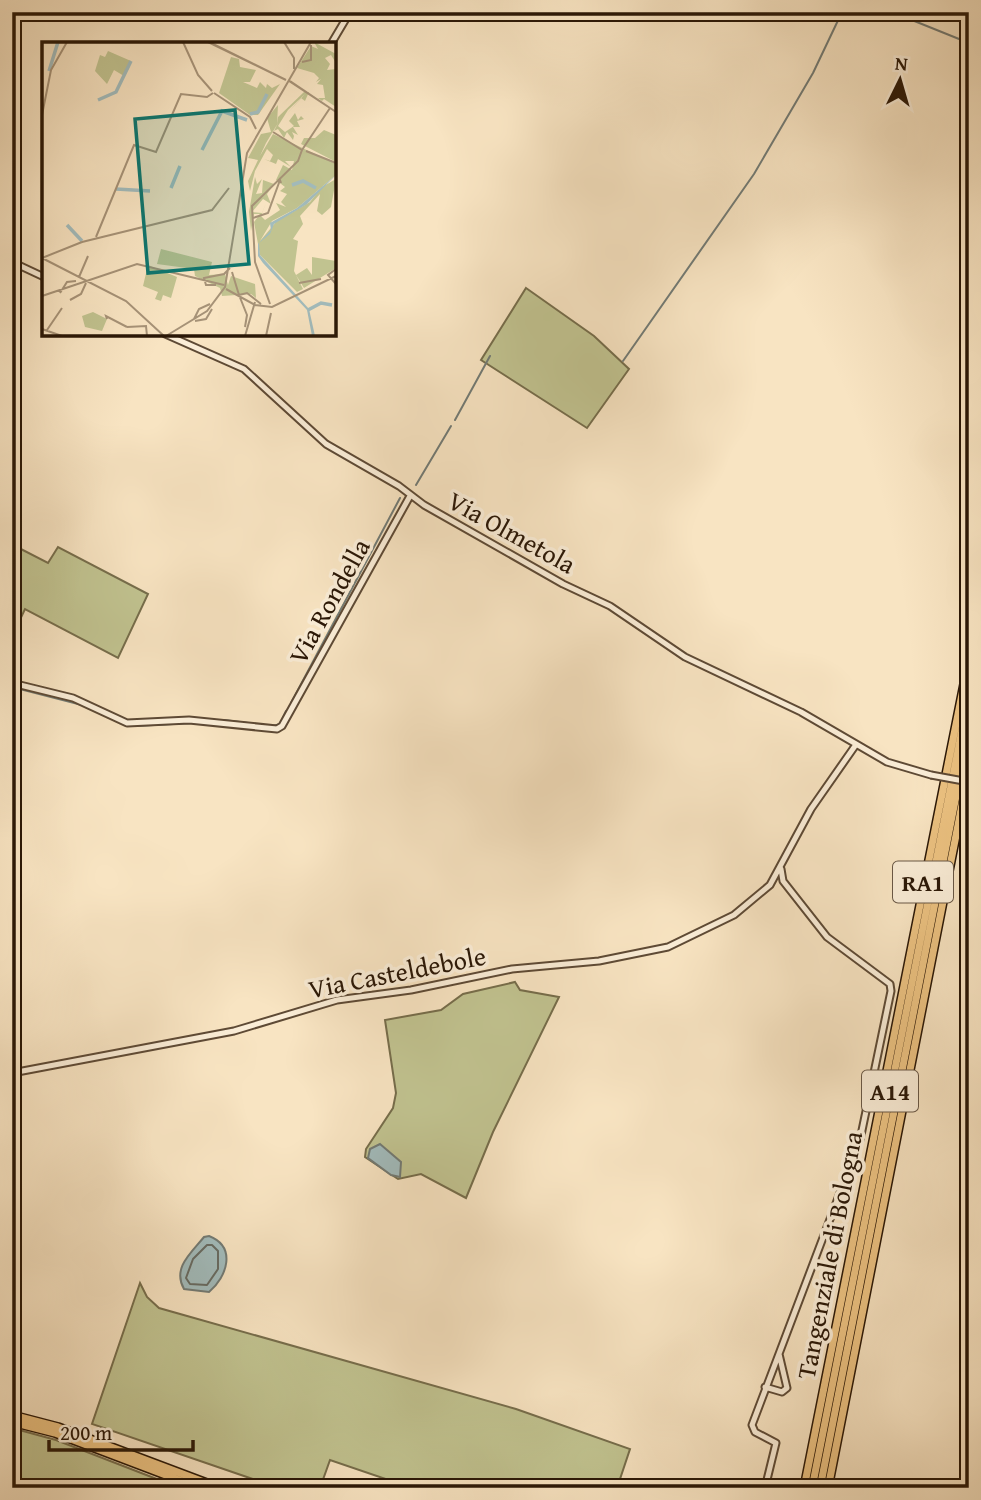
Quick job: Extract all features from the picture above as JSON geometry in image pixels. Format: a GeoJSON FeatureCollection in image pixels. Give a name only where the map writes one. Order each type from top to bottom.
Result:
{"type":"FeatureCollection","features":[{"type":"Feature","properties":{"kind":"highway","name":"Tangenziale di Bologna"},"geometry":{"type":"LineString","coordinates":[[803,1488],[969,659]]}},
{"type":"Feature","properties":{"kind":"highway","name":"A14"},"geometry":{"type":"LineString","coordinates":[[812,1488],[969,695]]}},
{"type":"Feature","properties":{"kind":"highway","name":"A14"},"geometry":{"type":"LineString","coordinates":[[820,1488],[969,730]]}},
{"type":"Feature","properties":{"kind":"highway","name":"Tangenziale di Bologna"},"geometry":{"type":"LineString","coordinates":[[828,1488],[969,769]]}},
{"type":"Feature","properties":{"kind":"highway"},"geometry":{"type":"LineString","coordinates":[[12,1415],[58,1427],[219,1488]]}},
{"type":"Feature","properties":{"kind":"highway"},"geometry":{"type":"LineString","coordinates":[[12,1422],[76,1441],[200,1488]]}},
{"type":"Feature","properties":{"kind":"street"},"geometry":{"type":"LineString","coordinates":[[332,42],[350,12]]}},
{"type":"Feature","properties":{"kind":"street"},"geometry":{"type":"LineString","coordinates":[[12,262],[42,277]]}},
{"type":"Feature","properties":{"kind":"street","name":"Via Olmetola"},"geometry":{"type":"LineString","coordinates":[[172,336],[244,369],[326,444],[399,486],[410,496],[563,584],[610,606],[685,657],[801,712],[857,746]]}},
{"type":"Feature","properties":{"kind":"street"},"geometry":{"type":"LineString","coordinates":[[178,338],[182,336]]}},
{"type":"Feature","properties":{"kind":"street","name":"Via Rondella"},"geometry":{"type":"LineString","coordinates":[[12,683],[83,702],[127,723],[189,720],[260,728],[282,726],[410,496]]}},
{"type":"Feature","properties":{"kind":"street"},"geometry":{"type":"LineString","coordinates":[[857,746],[900,767],[969,782]]}},
{"type":"Feature","properties":{"kind":"street","name":"Via Casteldebole"},"geometry":{"type":"LineString","coordinates":[[12,1073],[234,1031],[337,1000],[411,990],[512,969],[648,953],[681,942],[734,915],[773,881],[810,809],[857,746]]}},
{"type":"Feature","properties":{"kind":"street"},"geometry":{"type":"LineString","coordinates":[[765,1488],[776,1443],[755,1432],[752,1425],[860,1140],[891,990],[890,984],[881,976],[827,937],[783,881],[781,869]]}},
{"type":"Feature","properties":{"kind":"street"},"geometry":{"type":"LineString","coordinates":[[773,881],[783,881]]}},
{"type":"Feature","properties":{"kind":"street"},"geometry":{"type":"LineString","coordinates":[[765,1387],[782,1392],[788,1388],[778,1353]]}},
{"type":"Feature","properties":{"kind":"green space"},"geometry":{"type":"Polygon","coordinates":[[[526,288],[594,336],[629,369],[587,428],[481,360],[526,288]]]}},
{"type":"Feature","properties":{"kind":"green space"},"geometry":{"type":"Polygon","coordinates":[[[15,546],[48,563],[58,547],[148,594],[118,658],[25,609],[17,626],[12,623],[15,546]]]}},
{"type":"Feature","properties":{"kind":"green space"},"geometry":{"type":"Polygon","coordinates":[[[515,982],[520,990],[559,997],[493,1132],[466,1198],[421,1174],[398,1179],[365,1157],[366,1149],[393,1108],[396,1093],[385,1020],[441,1010],[463,994],[515,982]]]}},
{"type":"Feature","properties":{"kind":"green space"},"geometry":{"type":"Polygon","coordinates":[[[140,1283],[147,1297],[159,1308],[516,1409],[630,1449],[617,1488],[412,1488],[330,1460],[320,1488],[279,1488],[92,1424],[140,1283]]]}},
{"type":"Feature","properties":{"kind":"green space"},"geometry":{"type":"Polygon","coordinates":[[[12,1428],[56,1440],[180,1488],[12,1488],[12,1428]]]}},
{"type":"Feature","properties":{"kind":"water"},"geometry":{"type":"Polygon","coordinates":[[[380,1144],[401,1162],[400,1177],[391,1175],[368,1158],[370,1149],[380,1144]]]}},
{"type":"Feature","properties":{"kind":"water"},"geometry":{"type":"Polygon","coordinates":[[[209,1236],[218,1241],[226,1255],[221,1278],[209,1292],[184,1289],[180,1274],[185,1261],[204,1237],[209,1236]]]}},
{"type":"Feature","properties":{"kind":"waterway"},"geometry":{"type":"LineString","coordinates":[[623,361],[754,174],[813,73],[842,12]]}},
{"type":"Feature","properties":{"kind":"waterway"},"geometry":{"type":"LineString","coordinates":[[892,12],[969,43]]}},
{"type":"Feature","properties":{"kind":"waterway"},"geometry":{"type":"LineString","coordinates":[[455,420],[490,356]]}},
{"type":"Feature","properties":{"kind":"waterway"},"geometry":{"type":"LineString","coordinates":[[416,485],[451,426]]}},
{"type":"Feature","properties":{"kind":"waterway"},"geometry":{"type":"LineString","coordinates":[[291,703],[400,498]]}},
{"type":"Feature","properties":{"kind":"waterway"},"geometry":{"type":"LineString","coordinates":[[12,687],[82,705]]}},
{"type":"Feature","properties":{"kind":"waterway"},"geometry":{"type":"LineString","coordinates":[[224,720],[273,726],[280,724],[286,711]]}},
{"type":"Feature","properties":{"kind":"waterway"},"geometry":{"type":"LineString","coordinates":[[101,714],[135,726],[192,723]]}},
{"type":"Feature","properties":{"kind":"waterway"},"geometry":{"type":"LineString","coordinates":[[401,1488],[403,1482]]}}]}
